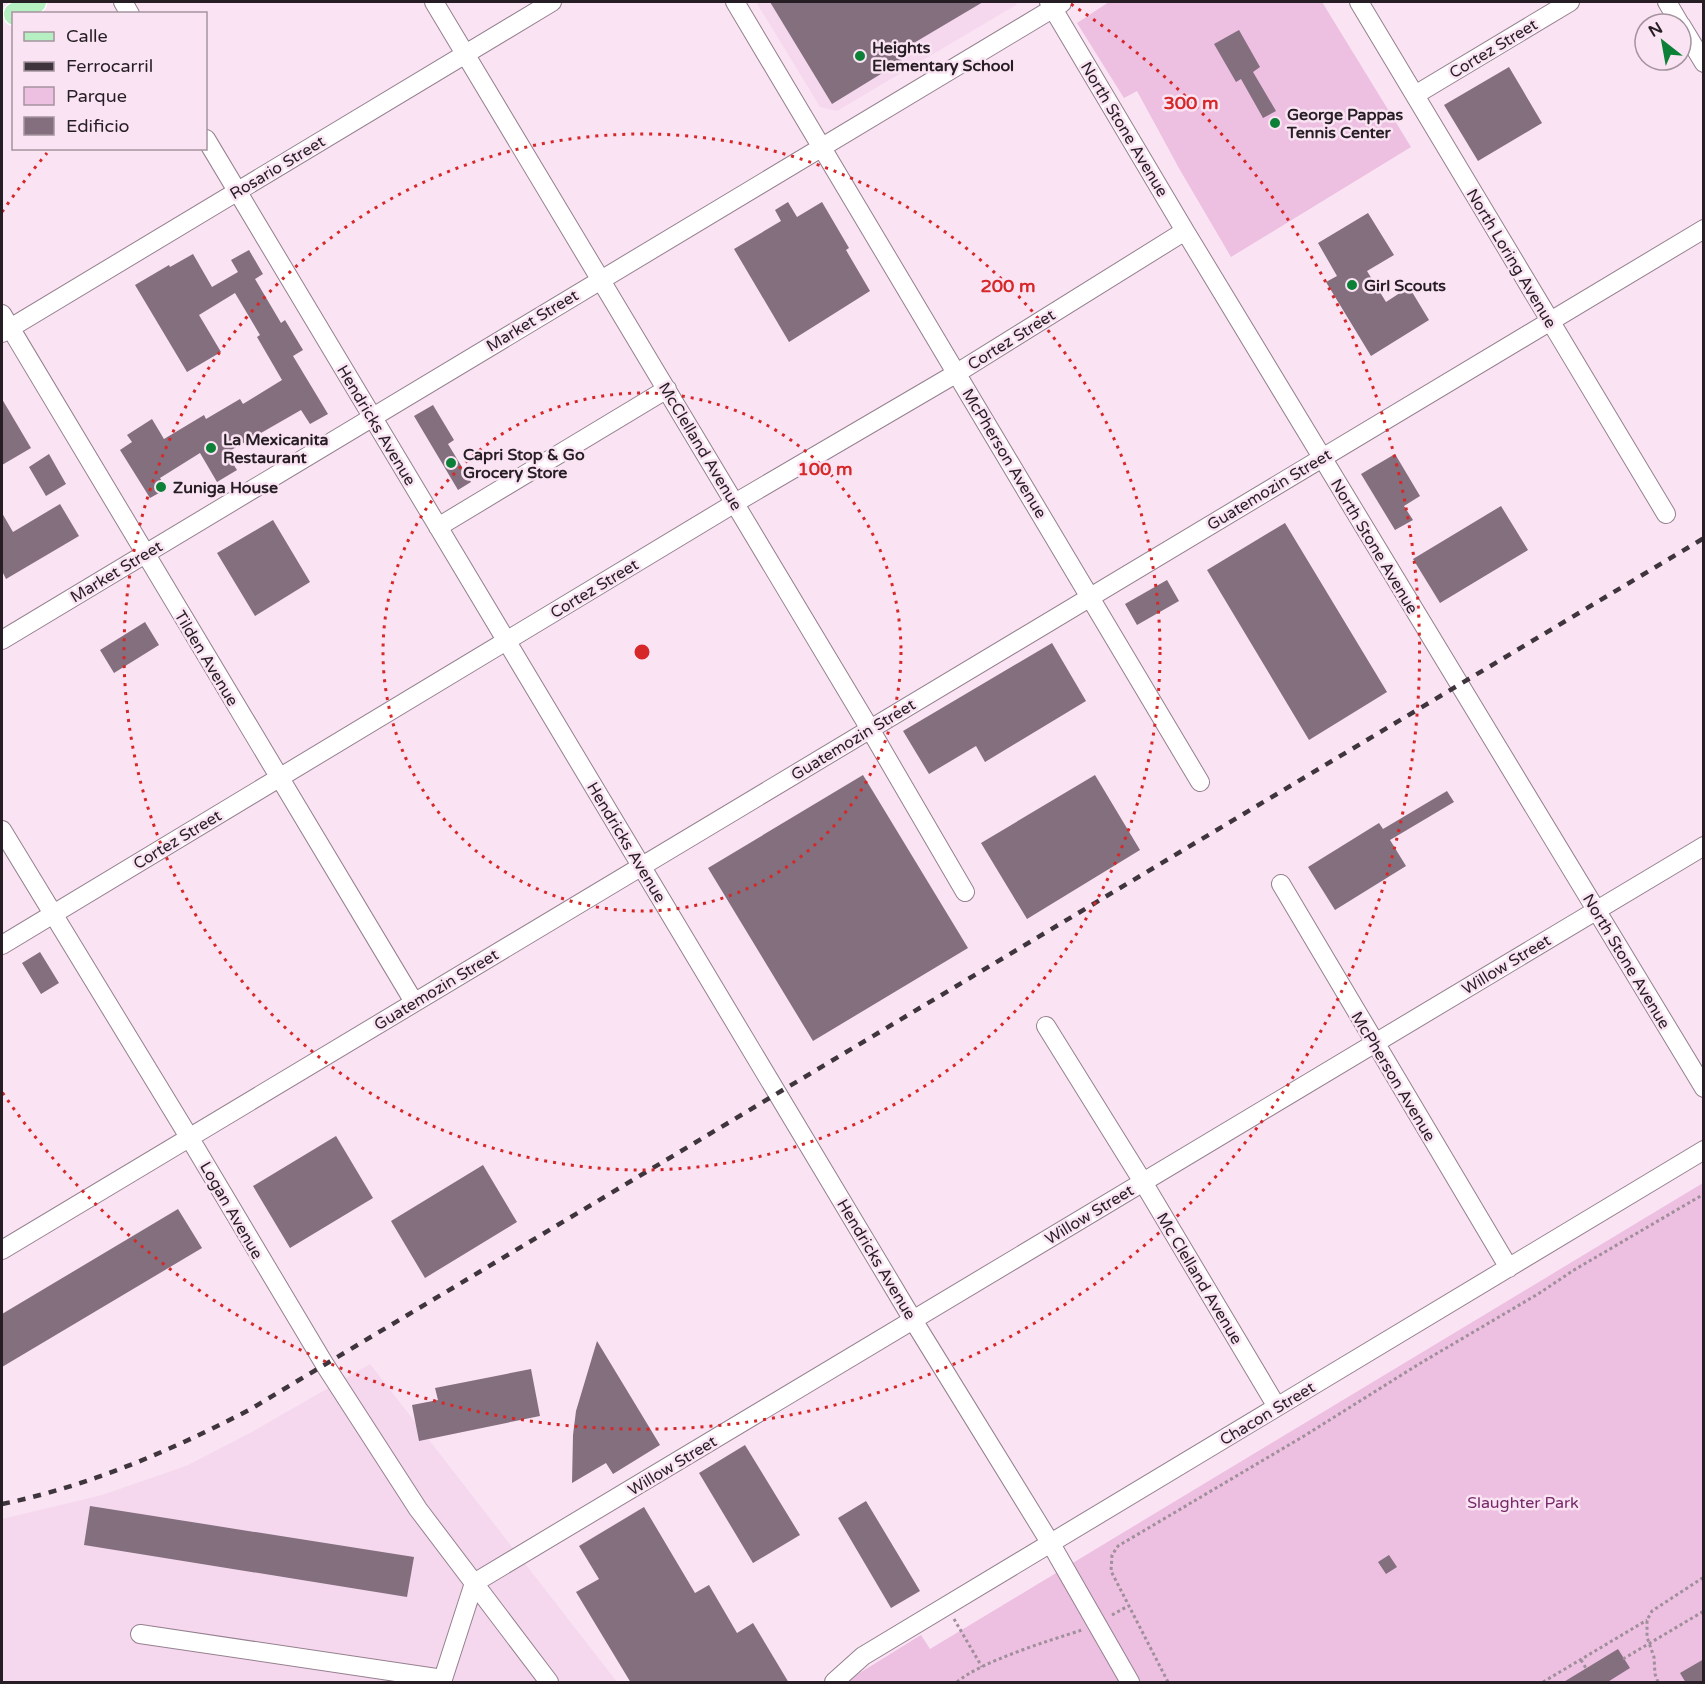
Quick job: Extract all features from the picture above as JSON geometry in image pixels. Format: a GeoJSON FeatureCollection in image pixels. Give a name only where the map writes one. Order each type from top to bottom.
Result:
{"type":"FeatureCollection","features":[{"type":"Feature","properties":{"kind":"main road"},"geometry":{"type":"LineString","coordinates":[[18,12],[35,2]]}},
{"type":"Feature","properties":{"kind":"street","name":"McClelland Avenue"},"geometry":{"type":"LineString","coordinates":[[434,2],[735,502],[965,892]]}},
{"type":"Feature","properties":{"kind":"street","name":"Rosario Street"},"geometry":{"type":"LineString","coordinates":[[4,325],[237,191],[552,2]]}},
{"type":"Feature","properties":{"kind":"street","name":"McPherson Avenue"},"geometry":{"type":"LineString","coordinates":[[735,2],[1200,782]]}},
{"type":"Feature","properties":{"kind":"street","name":"North Loring Avenue"},"geometry":{"type":"LineString","coordinates":[[1359,2],[1666,514]]}},
{"type":"Feature","properties":{"kind":"street","name":"Cortez Street"},"geometry":{"type":"LineString","coordinates":[[1415,95],[1570,2]]}},
{"type":"Feature","properties":{"kind":"street","name":"Market Street"},"geometry":{"type":"LineString","coordinates":[[2,640],[1055,4]]}},
{"type":"Feature","properties":{"kind":"street","name":"North Stone Avenue"},"geometry":{"type":"LineString","coordinates":[[1055,4],[1185,231],[1704,1088]]}},
{"type":"Feature","properties":{"kind":"street"},"geometry":{"type":"LineString","coordinates":[[1693,45],[1704,63]]}},
{"type":"Feature","properties":{"kind":"street","name":"Hendricks Avenue"},"geometry":{"type":"LineString","coordinates":[[207,141],[913,1320],[1051,1544],[1130,1683]]}},
{"type":"Feature","properties":{"kind":"street","name":"Guatemozin Street"},"geometry":{"type":"LineString","coordinates":[[2,1250],[1704,229]]}},
{"type":"Feature","properties":{"kind":"street","name":"Cortez Street"},"geometry":{"type":"LineString","coordinates":[[2,945],[735,502],[957,373],[1185,231]]}},
{"type":"Feature","properties":{"kind":"street","name":"Tilden Avenue"},"geometry":{"type":"LineString","coordinates":[[4,325],[145,553],[414,1002]]}},
{"type":"Feature","properties":{"kind":"street"},"geometry":{"type":"LineString","coordinates":[[438,527],[667,389]]}},
{"type":"Feature","properties":{"kind":"street","name":"Logan Avenue"},"geometry":{"type":"LineString","coordinates":[[2,830],[325,1365],[446,1549],[549,1683]]}},
{"type":"Feature","properties":{"kind":"street","name":"Willow Street"},"geometry":{"type":"LineString","coordinates":[[474,1583],[1704,846]]}},
{"type":"Feature","properties":{"kind":"street","name":"McPherson Avenue"},"geometry":{"type":"LineString","coordinates":[[1281,884],[1509,1268]]}},
{"type":"Feature","properties":{"kind":"street","name":"Mc Clelland Avenue"},"geometry":{"type":"LineString","coordinates":[[1046,1026],[1143,1182],[1277,1407]]}},
{"type":"Feature","properties":{"kind":"street","name":"Chacon Street"},"geometry":{"type":"LineString","coordinates":[[834,1683],[863,1656],[1704,1150]]}},
{"type":"Feature","properties":{"kind":"street"},"geometry":{"type":"LineString","coordinates":[[140,1634],[443,1681],[474,1583]]}},
{"type":"Feature","properties":{"kind":"path"},"geometry":{"type":"LineString","coordinates":[[1168,1683],[1111,1571],[1112,1555],[1118,1546],[1704,1194]]}},
{"type":"Feature","properties":{"kind":"path"},"geometry":{"type":"LineString","coordinates":[[1658,1683],[1654,1657],[1647,1637],[1647,1620],[1652,1611],[1704,1577]]}},
{"type":"Feature","properties":{"kind":"path"},"geometry":{"type":"LineString","coordinates":[[1106,1618],[1128,1606]]}},
{"type":"Feature","properties":{"kind":"path"},"geometry":{"type":"LineString","coordinates":[[1623,1659],[1704,1611]]}},
{"type":"Feature","properties":{"kind":"path"},"geometry":{"type":"LineString","coordinates":[[953,1618],[982,1667]]}},
{"type":"Feature","properties":{"kind":"path"},"geometry":{"type":"LineString","coordinates":[[1543,1683],[1647,1620]]}},
{"type":"Feature","properties":{"kind":"path"},"geometry":{"type":"LineString","coordinates":[[957,1683],[982,1667],[1086,1629]]}},
{"type":"Feature","properties":{"kind":"path"},"geometry":{"type":"LineString","coordinates":[[1581,1660],[1587,1670]]}},
{"type":"Feature","properties":{"kind":"shaded area","name":"Heights Elementary School"},"geometry":{"type":"Polygon","coordinates":[[[756,2],[1017,2],[1016,5],[837,111],[820,107],[756,2]]]}},
{"type":"Feature","properties":{"kind":"shaded area"},"geometry":{"type":"Polygon","coordinates":[[[370,1364],[617,1682],[2,1682],[2,1519],[102,1495],[186,1466],[252,1432],[370,1364]]]}},
{"type":"Feature","properties":{"kind":"green space","name":"George Pappas Tennis Center"},"geometry":{"type":"Polygon","coordinates":[[[1109,2],[1322,2],[1411,147],[1231,257],[1137,91],[1124,98],[1077,23],[1109,2]]]}},
{"type":"Feature","properties":{"kind":"green space","name":"Slaughter Park"},"geometry":{"type":"Polygon","coordinates":[[[1703,1183],[1703,1682],[845,1682],[921,1635],[930,1649],[1703,1183]]]}},
{"type":"Feature","properties":{"kind":"building","name":"Heights Elementary School"},"geometry":{"type":"Polygon","coordinates":[[[770,2],[983,2],[897,53],[902,61],[832,104],[770,2]]]}},
{"type":"Feature","properties":{"kind":"building"},"geometry":{"type":"Polygon","coordinates":[[[1239,30],[1260,67],[1253,72],[1276,111],[1263,118],[1241,79],[1236,82],[1214,44],[1239,30]]]}},
{"type":"Feature","properties":{"kind":"building"},"geometry":{"type":"Polygon","coordinates":[[[1509,67],[1542,123],[1478,161],[1444,105],[1509,67]]]}},
{"type":"Feature","properties":{"kind":"building"},"geometry":{"type":"Polygon","coordinates":[[[788,202],[797,217],[822,202],[849,248],[846,250],[870,291],[789,342],[734,249],[781,221],[775,210],[788,202]]]}},
{"type":"Feature","properties":{"kind":"building","name":"Girl Scouts"},"geometry":{"type":"Polygon","coordinates":[[[1368,213],[1394,255],[1367,271],[1386,302],[1409,287],[1429,320],[1371,356],[1326,282],[1337,276],[1318,243],[1368,213]]]}},
{"type":"Feature","properties":{"kind":"building"},"geometry":{"type":"Polygon","coordinates":[[[249,250],[263,274],[255,279],[281,323],[285,320],[303,350],[293,356],[328,414],[310,424],[301,410],[226,453],[237,470],[217,482],[200,453],[160,478],[166,489],[150,498],[120,450],[132,442],[127,435],[152,419],[164,439],[204,415],[206,419],[240,399],[243,404],[282,380],[257,337],[260,335],[235,293],[199,315],[221,352],[187,372],[135,285],[193,254],[212,287],[238,272],[231,260],[249,250]]]}},
{"type":"Feature","properties":{"kind":"building"},"geometry":{"type":"Polygon","coordinates":[[[2,399],[31,448],[2,465],[2,399]]]}},
{"type":"Feature","properties":{"kind":"building","name":"Capri Stop & Go Grocery Store"},"geometry":{"type":"Polygon","coordinates":[[[433,405],[454,440],[448,444],[471,482],[458,490],[414,416],[433,405]]]}},
{"type":"Feature","properties":{"kind":"building"},"geometry":{"type":"Polygon","coordinates":[[[49,454],[66,484],[46,496],[29,467],[49,454]]]}},
{"type":"Feature","properties":{"kind":"building"},"geometry":{"type":"Polygon","coordinates":[[[1395,454],[1420,496],[1404,506],[1413,520],[1395,530],[1361,474],[1395,454]]]}},
{"type":"Feature","properties":{"kind":"building"},"geometry":{"type":"Polygon","coordinates":[[[60,504],[79,536],[6,579],[2,571],[2,513],[13,532],[60,504]]]}},
{"type":"Feature","properties":{"kind":"building"},"geometry":{"type":"Polygon","coordinates":[[[1501,506],[1528,550],[1440,603],[1413,559],[1501,506]]]}},
{"type":"Feature","properties":{"kind":"building"},"geometry":{"type":"Polygon","coordinates":[[[273,520],[310,582],[255,616],[217,553],[273,520]]]}},
{"type":"Feature","properties":{"kind":"building"},"geometry":{"type":"Polygon","coordinates":[[[1285,523],[1387,692],[1309,740],[1207,570],[1285,523]]]}},
{"type":"Feature","properties":{"kind":"building"},"geometry":{"type":"Polygon","coordinates":[[[1167,580],[1179,601],[1137,625],[1125,604],[1167,580]]]}},
{"type":"Feature","properties":{"kind":"building"},"geometry":{"type":"Polygon","coordinates":[[[145,622],[159,645],[114,673],[100,650],[145,622]]]}},
{"type":"Feature","properties":{"kind":"building"},"geometry":{"type":"Polygon","coordinates":[[[1052,643],[1086,701],[985,762],[976,746],[929,774],[903,731],[1052,643]]]}},
{"type":"Feature","properties":{"kind":"building"},"geometry":{"type":"Polygon","coordinates":[[[863,775],[968,948],[813,1041],[708,868],[863,775]]]}},
{"type":"Feature","properties":{"kind":"building"},"geometry":{"type":"Polygon","coordinates":[[[1095,775],[1140,850],[1027,919],[981,843],[1095,775]]]}},
{"type":"Feature","properties":{"kind":"building"},"geometry":{"type":"Polygon","coordinates":[[[1447,791],[1454,802],[1390,840],[1406,866],[1335,910],[1308,867],[1379,823],[1383,829],[1447,791]]]}},
{"type":"Feature","properties":{"kind":"building"},"geometry":{"type":"Polygon","coordinates":[[[40,952],[59,983],[41,994],[22,963],[40,952]]]}},
{"type":"Feature","properties":{"kind":"building"},"geometry":{"type":"Polygon","coordinates":[[[336,1136],[373,1198],[290,1248],[253,1186],[336,1136]]]}},
{"type":"Feature","properties":{"kind":"building"},"geometry":{"type":"Polygon","coordinates":[[[483,1165],[517,1222],[425,1278],[391,1221],[483,1165]]]}},
{"type":"Feature","properties":{"kind":"building"},"geometry":{"type":"Polygon","coordinates":[[[178,1209],[202,1248],[2,1367],[2,1314],[178,1209]]]}},
{"type":"Feature","properties":{"kind":"building"},"geometry":{"type":"Polygon","coordinates":[[[597,1341],[660,1445],[613,1474],[606,1463],[572,1483],[576,1411],[597,1341]]]}},
{"type":"Feature","properties":{"kind":"building"},"geometry":{"type":"Polygon","coordinates":[[[531,1369],[540,1416],[419,1441],[412,1405],[438,1400],[435,1388],[531,1369]]]}},
{"type":"Feature","properties":{"kind":"building"},"geometry":{"type":"Polygon","coordinates":[[[745,1445],[800,1535],[753,1563],[699,1473],[745,1445]]]}},
{"type":"Feature","properties":{"kind":"building"},"geometry":{"type":"Polygon","coordinates":[[[866,1501],[920,1591],[891,1608],[838,1518],[866,1501]]]}},
{"type":"Feature","properties":{"kind":"building"},"geometry":{"type":"Polygon","coordinates":[[[90,1506],[414,1557],[407,1597],[84,1545],[90,1506]]]}},
{"type":"Feature","properties":{"kind":"building"},"geometry":{"type":"Polygon","coordinates":[[[644,1507],[695,1593],[709,1585],[737,1633],[753,1623],[789,1683],[631,1683],[576,1592],[599,1579],[579,1546],[644,1507]]]}},
{"type":"Feature","properties":{"kind":"building"},"geometry":{"type":"Polygon","coordinates":[[[1389,1555],[1397,1567],[1386,1574],[1378,1562],[1389,1555]]]}},
{"type":"Feature","properties":{"kind":"building"},"geometry":{"type":"Polygon","coordinates":[[[1618,1649],[1630,1668],[1606,1683],[1562,1683],[1618,1649]]]}},
{"type":"Feature","properties":{"kind":"building"},"geometry":{"type":"Polygon","coordinates":[[[1704,1659],[1704,1683],[1686,1683],[1680,1673],[1704,1659]]]}},
{"type":"Feature","properties":{"kind":"railway"},"geometry":{"type":"LineString","coordinates":[[2,1504],[66,1487],[128,1466],[249,1410],[1704,538]]}},
{"type":"Feature","properties":{"kind":"place","name":"Heights Elementary School"},"geometry":{"type":"Point","coordinates":[860,56]}},
{"type":"Feature","properties":{"kind":"place","name":"George Pappas Tennis Center"},"geometry":{"type":"Point","coordinates":[1275,123]}},
{"type":"Feature","properties":{"kind":"place","name":"Girl Scouts"},"geometry":{"type":"Point","coordinates":[1352,285]}},
{"type":"Feature","properties":{"kind":"place","name":"La Mexicanita Restaurant"},"geometry":{"type":"Point","coordinates":[211,448]}},
{"type":"Feature","properties":{"kind":"place","name":"Capri Stop & Go Grocery Store"},"geometry":{"type":"Point","coordinates":[451,463]}},
{"type":"Feature","properties":{"kind":"place","name":"Zuniga House"},"geometry":{"type":"Point","coordinates":[161,487]}}]}
